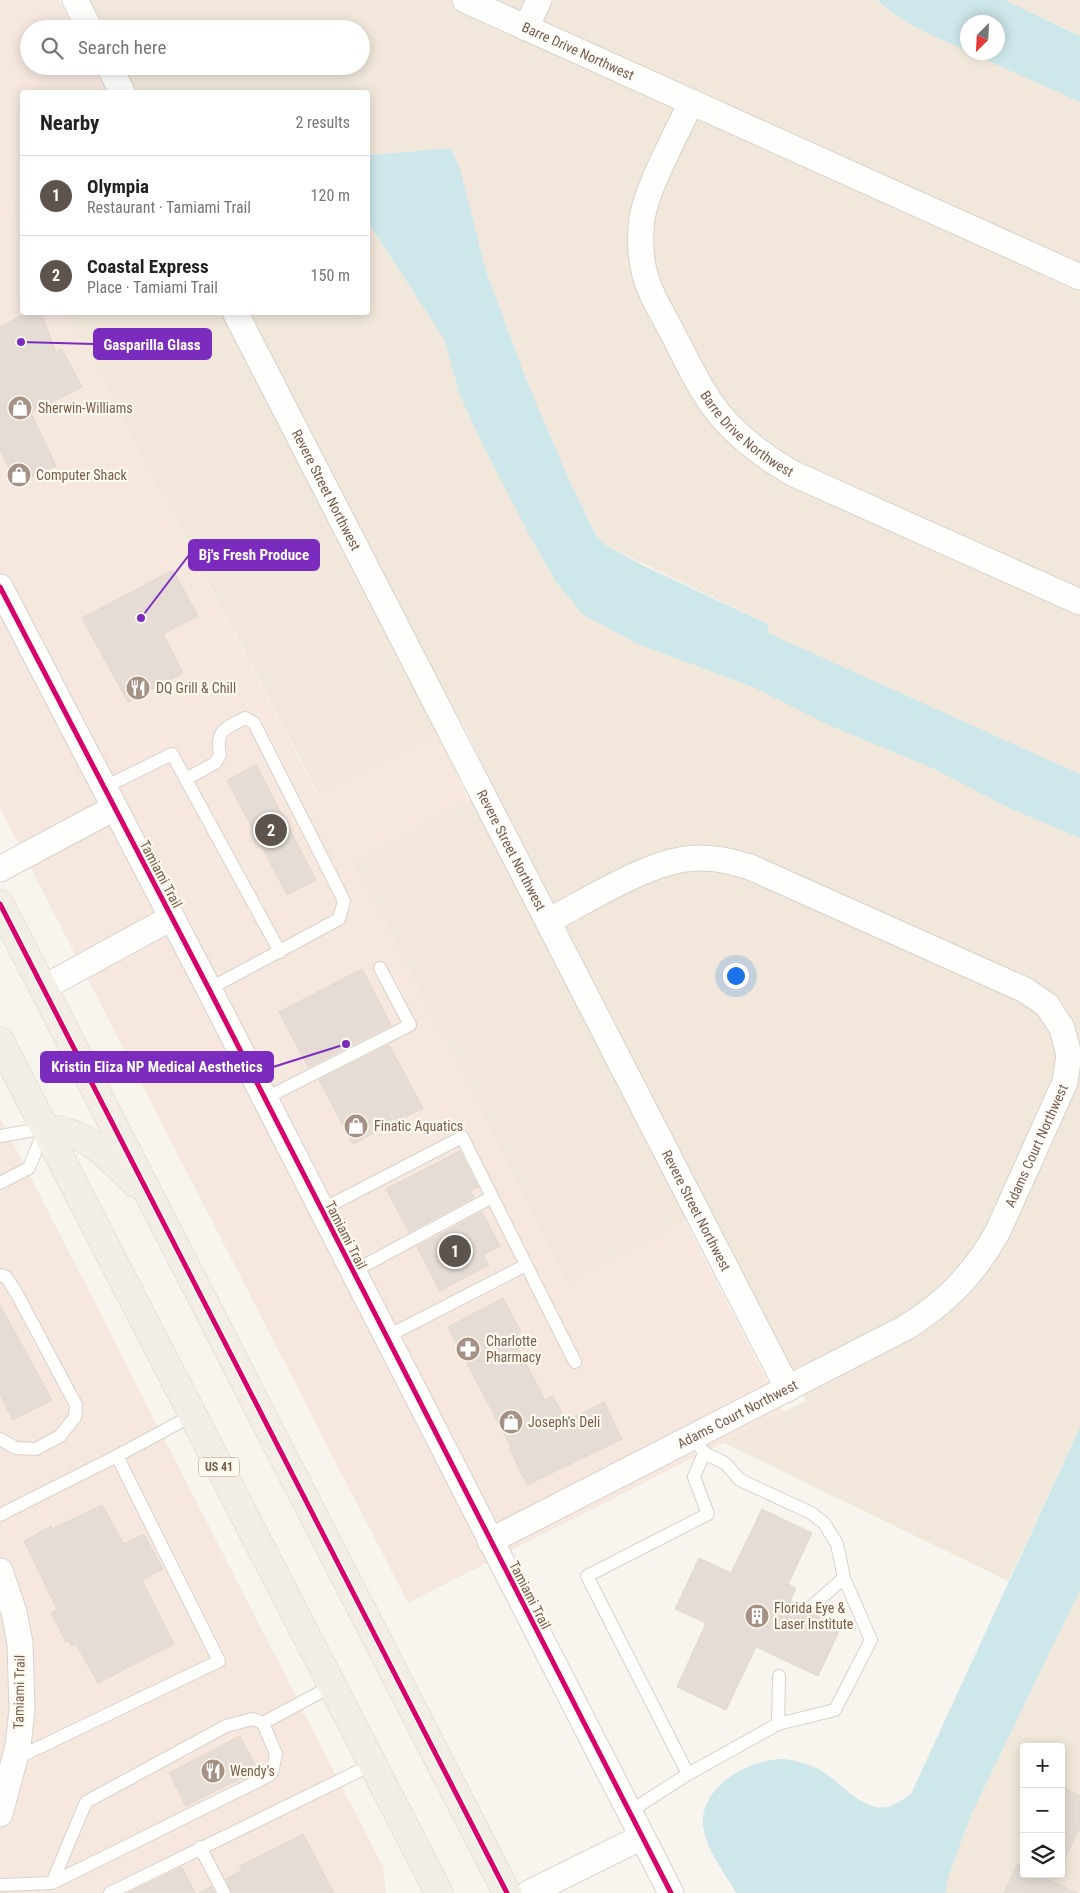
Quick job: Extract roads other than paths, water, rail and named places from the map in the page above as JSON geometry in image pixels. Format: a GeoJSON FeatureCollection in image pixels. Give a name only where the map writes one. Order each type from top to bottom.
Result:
{"type":"FeatureCollection","features":[{"type":"Feature","properties":{"kind":"main road"},"geometry":{"type":"LineString","coordinates":[[0,904],[507,1893]]}},
{"type":"Feature","properties":{"kind":"main road","name":"US 41"},"geometry":{"type":"LineString","coordinates":[[0,1041],[439,1893]]}},
{"type":"Feature","properties":{"kind":"main road"},"geometry":{"type":"LineString","coordinates":[[44,1128],[69,1131],[96,1145],[151,1198]]}},
{"type":"Feature","properties":{"kind":"street"},"geometry":{"type":"LineString","coordinates":[[75,0],[85,20]]}},
{"type":"Feature","properties":{"kind":"street","name":"Barre Drive Northwest"},"geometry":{"type":"LineString","coordinates":[[465,0],[1080,277]]}},
{"type":"Feature","properties":{"kind":"street"},"geometry":{"type":"LineString","coordinates":[[526,28],[538,0]]}},
{"type":"Feature","properties":{"kind":"street"},"geometry":{"type":"LineString","coordinates":[[114,75],[121,90]]}},
{"type":"Feature","properties":{"kind":"street","name":"Barre Drive Northwest"},"geometry":{"type":"LineString","coordinates":[[691,102],[650,192],[642,218],[641,244],[644,271],[654,297],[697,380],[729,426],[749,445],[771,461],[794,474],[1080,602]]}},
{"type":"Feature","properties":{"kind":"street","name":"Revere Street Northwest"},"geometry":{"type":"LineString","coordinates":[[237,315],[788,1388]]}},
{"type":"Feature","properties":{"kind":"street","name":"Tamiami Trail"},"geometry":{"type":"LineString","coordinates":[[0,587],[671,1893]]}},
{"type":"Feature","properties":{"kind":"street"},"geometry":{"type":"LineString","coordinates":[[0,869],[108,798]]}},
{"type":"Feature","properties":{"kind":"street","name":"Adams Court Northwest"},"geometry":{"type":"LineString","coordinates":[[490,1541],[699,1444],[788,1388],[906,1328],[950,1296],[985,1255],[998,1231],[1065,1082],[1069,1055],[1062,1028],[1047,1005],[1025,990],[750,867],[724,860],[697,858],[670,861],[645,871],[548,921]]}},
{"type":"Feature","properties":{"kind":"street"},"geometry":{"type":"LineString","coordinates":[[43,988],[171,918]]}},
{"type":"Feature","properties":{"kind":"street","name":"Tamiami Trail"},"geometry":{"type":"LineString","coordinates":[[0,1571],[14,1612],[20,1643],[22,1710],[14,1760],[1,1805]]}},
{"type":"Feature","properties":{"kind":"street"},"geometry":{"type":"LineString","coordinates":[[529,1893],[642,1837]]}},
{"type":"Feature","properties":{"kind":"lane"},"geometry":{"type":"LineString","coordinates":[[186,779],[215,763],[220,755],[217,740],[222,730],[246,718],[254,723],[344,901],[339,919],[208,989]]}},
{"type":"Feature","properties":{"kind":"lane"},"geometry":{"type":"LineString","coordinates":[[108,798],[172,754],[280,952]]}},
{"type":"Feature","properties":{"kind":"lane"},"geometry":{"type":"LineString","coordinates":[[264,1099],[410,1025],[380,968]]}},
{"type":"Feature","properties":{"kind":"lane"},"geometry":{"type":"LineString","coordinates":[[0,1136],[44,1128]]}},
{"type":"Feature","properties":{"kind":"lane"},"geometry":{"type":"LineString","coordinates":[[0,1183],[29,1168],[44,1128]]}},
{"type":"Feature","properties":{"kind":"lane"},"geometry":{"type":"LineString","coordinates":[[321,1210],[462,1137],[575,1362]]}},
{"type":"Feature","properties":{"kind":"lane"},"geometry":{"type":"LineString","coordinates":[[352,1272],[492,1197]]}},
{"type":"Feature","properties":{"kind":"lane"},"geometry":{"type":"LineString","coordinates":[[386,1337],[526,1265]]}},
{"type":"Feature","properties":{"kind":"lane"},"geometry":{"type":"LineString","coordinates":[[0,1275],[6,1277],[17,1294],[76,1405],[75,1417],[60,1436],[36,1449],[16,1448],[0,1439]]}},
{"type":"Feature","properties":{"kind":"lane"},"geometry":{"type":"LineString","coordinates":[[0,1515],[117,1456],[192,1415]]}},
{"type":"Feature","properties":{"kind":"lane"},"geometry":{"type":"LineString","coordinates":[[629,1812],[688,1774],[778,1724],[836,1710],[871,1640],[844,1578],[837,1544],[824,1523],[811,1513],[740,1480],[725,1463],[699,1444],[694,1477],[708,1514],[587,1576],[688,1774]]}},
{"type":"Feature","properties":{"kind":"lane"},"geometry":{"type":"LineString","coordinates":[[14,1760],[219,1661],[117,1456]]}},
{"type":"Feature","properties":{"kind":"lane"},"geometry":{"type":"LineString","coordinates":[[812,1606],[844,1578]]}},
{"type":"Feature","properties":{"kind":"lane"},"geometry":{"type":"LineString","coordinates":[[778,1724],[779,1676]]}},
{"type":"Feature","properties":{"kind":"lane"},"geometry":{"type":"LineString","coordinates":[[263,1723],[332,1686]]}},
{"type":"Feature","properties":{"kind":"lane"},"geometry":{"type":"LineString","coordinates":[[0,1885],[52,1883],[266,1777],[272,1773],[276,1754],[263,1723],[252,1719],[226,1726],[86,1802],[52,1883]]}},
{"type":"Feature","properties":{"kind":"lane"},"geometry":{"type":"LineString","coordinates":[[110,1893],[200,1847],[373,1764]]}},
{"type":"Feature","properties":{"kind":"lane"},"geometry":{"type":"LineString","coordinates":[[200,1847],[224,1893]]}},
{"type":"Feature","properties":{"kind":"water"},"geometry":{"type":"Polygon","coordinates":[[[877,0],[1005,0],[1080,36],[1080,102],[987,60],[1005,60],[1005,15],[960,15],[960,48],[909,23],[877,0]]]}},
{"type":"Feature","properties":{"kind":"water"},"geometry":{"type":"Polygon","coordinates":[[[451,148],[460,169],[486,271],[527,381],[569,480],[596,535],[607,546],[642,565],[768,624],[768,633],[1080,774],[1080,838],[1011,809],[934,769],[826,724],[753,687],[640,645],[583,615],[556,582],[528,533],[482,443],[460,396],[444,339],[370,225],[370,155],[451,148]]]}},
{"type":"Feature","properties":{"kind":"water"},"geometry":{"type":"Polygon","coordinates":[[[1080,1427],[1080,1590],[971,1815],[948,1878],[946,1893],[736,1893],[707,1843],[703,1825],[704,1811],[709,1798],[729,1777],[756,1764],[783,1759],[796,1761],[818,1769],[858,1799],[876,1807],[890,1806],[911,1794],[1080,1427]]]}},
{"type":"Feature","properties":{"kind":"place","name":"Gasparilla Glass"},"geometry":{"type":"Point","coordinates":[21,342]}},
{"type":"Feature","properties":{"kind":"place","name":"Sherwin-Williams"},"geometry":{"type":"Point","coordinates":[20,408]}},
{"type":"Feature","properties":{"kind":"place","name":"Computer Shack"},"geometry":{"type":"Point","coordinates":[19,475]}},
{"type":"Feature","properties":{"kind":"place","name":"Bj's Fresh Produce"},"geometry":{"type":"Point","coordinates":[141,618]}},
{"type":"Feature","properties":{"kind":"place","name":"DQ Grill & Chill"},"geometry":{"type":"Point","coordinates":[138,688]}},
{"type":"Feature","properties":{"kind":"place","name":"Coastal Express"},"geometry":{"type":"Point","coordinates":[271,830]}},
{"type":"Feature","properties":{"kind":"place","name":"Kristin Eliza NP Medical Aesthetics"},"geometry":{"type":"Point","coordinates":[346,1044]}},
{"type":"Feature","properties":{"kind":"place","name":"Finatic Aquatics"},"geometry":{"type":"Point","coordinates":[356,1126]}},
{"type":"Feature","properties":{"kind":"place","name":"Olympia"},"geometry":{"type":"Point","coordinates":[455,1251]}},
{"type":"Feature","properties":{"kind":"place","name":"Charlotte Pharmacy"},"geometry":{"type":"Point","coordinates":[468,1349]}},
{"type":"Feature","properties":{"kind":"place","name":"Joseph's Deli"},"geometry":{"type":"Point","coordinates":[511,1422]}},
{"type":"Feature","properties":{"kind":"place","name":"Florida Eye & Laser Institute"},"geometry":{"type":"Point","coordinates":[757,1616]}},
{"type":"Feature","properties":{"kind":"place","name":"Wendy's"},"geometry":{"type":"Point","coordinates":[213,1771]}}]}
